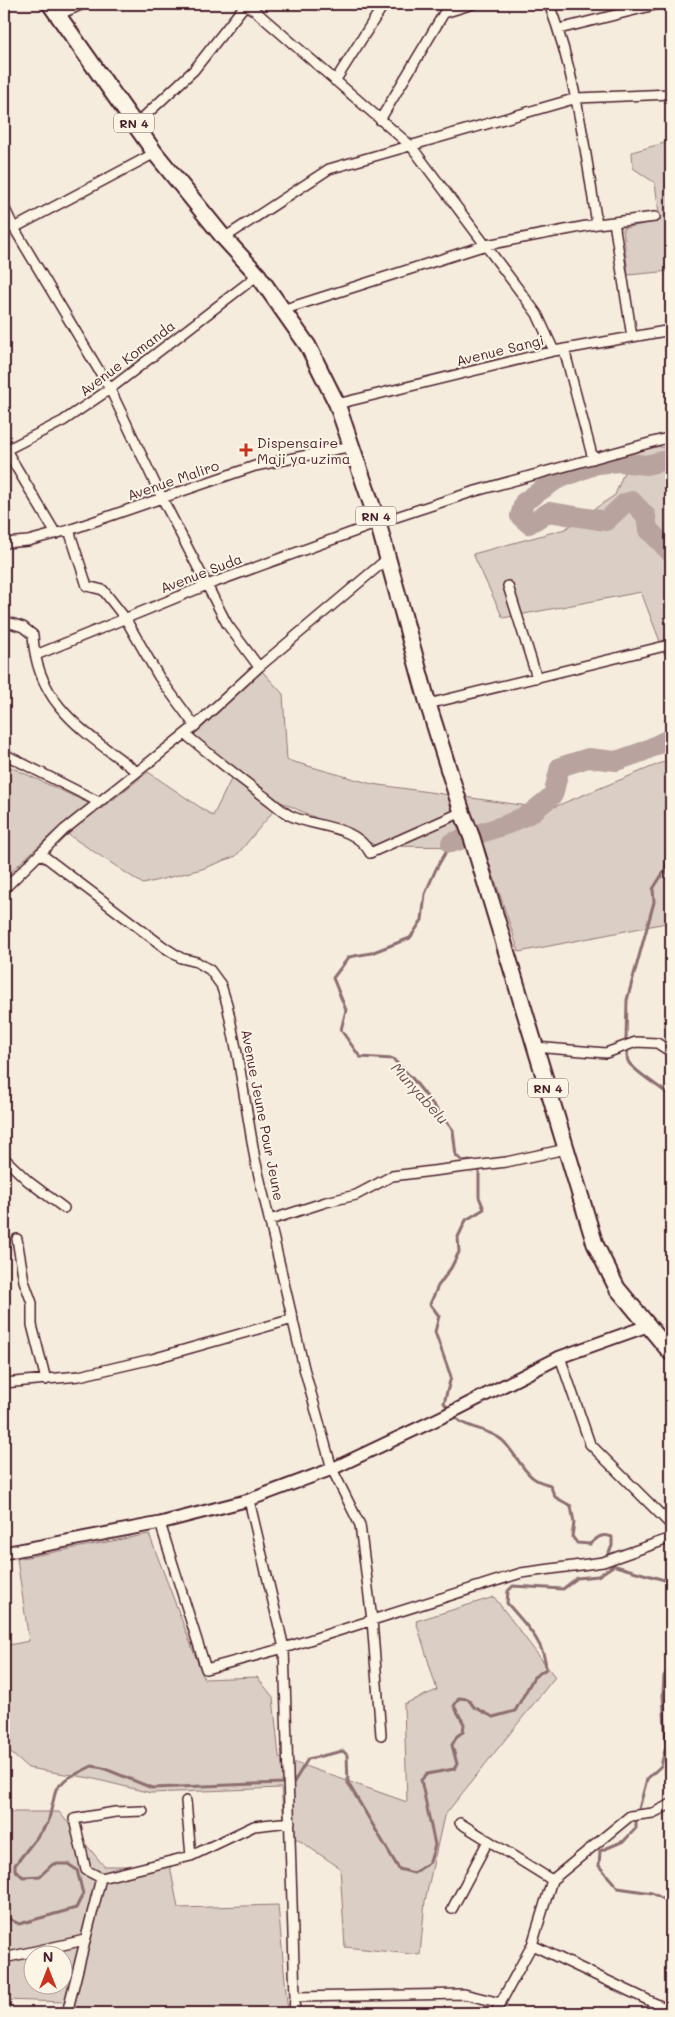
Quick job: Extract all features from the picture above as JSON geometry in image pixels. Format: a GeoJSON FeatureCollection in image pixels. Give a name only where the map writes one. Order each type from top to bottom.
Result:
{"type":"FeatureCollection","features":[{"type":"Feature","properties":{"kind":"highway","name":"RN 4"},"geometry":{"type":"LineString","coordinates":[[54,9],[155,154],[224,238],[258,275],[308,346],[337,404],[378,523],[428,704],[472,838],[595,1244],[617,1288],[671,1353]]}},
{"type":"Feature","properties":{"kind":"street"},"geometry":{"type":"LineString","coordinates":[[54,9],[83,4]]}},
{"type":"Feature","properties":{"kind":"street"},"geometry":{"type":"LineString","coordinates":[[135,125],[194,70],[244,4],[256,7],[335,80],[411,146],[486,245],[537,314],[559,350],[593,459]]}},
{"type":"Feature","properties":{"kind":"street"},"geometry":{"type":"LineString","coordinates":[[335,80],[384,4]]}},
{"type":"Feature","properties":{"kind":"street"},"geometry":{"type":"LineString","coordinates":[[380,120],[444,13],[473,4]]}},
{"type":"Feature","properties":{"kind":"street"},"geometry":{"type":"LineString","coordinates":[[549,4],[559,29],[577,98],[597,224]]}},
{"type":"Feature","properties":{"kind":"street"},"geometry":{"type":"LineString","coordinates":[[559,29],[644,6],[659,4]]}},
{"type":"Feature","properties":{"kind":"street"},"geometry":{"type":"LineString","coordinates":[[224,238],[329,169],[577,98],[671,94]]}},
{"type":"Feature","properties":{"kind":"street"},"geometry":{"type":"LineString","coordinates":[[14,228],[155,154]]}},
{"type":"Feature","properties":{"kind":"street"},"geometry":{"type":"LineString","coordinates":[[4,207],[14,228],[110,389],[162,498],[227,624],[259,667]]}},
{"type":"Feature","properties":{"kind":"street"},"geometry":{"type":"LineString","coordinates":[[282,310],[486,245],[597,224],[655,217]]}},
{"type":"Feature","properties":{"kind":"street"},"geometry":{"type":"LineString","coordinates":[[614,222],[632,337]]}},
{"type":"Feature","properties":{"kind":"street","name":"Avenue Komanda"},"geometry":{"type":"LineString","coordinates":[[5,450],[63,420],[110,389],[258,275]]}},
{"type":"Feature","properties":{"kind":"street","name":"Avenue Sangi"},"geometry":{"type":"LineString","coordinates":[[337,404],[559,350],[671,330]]}},
{"type":"Feature","properties":{"kind":"street","name":"Avenue Suda"},"geometry":{"type":"LineString","coordinates":[[36,655],[207,585],[378,523],[472,492],[671,436]]}},
{"type":"Feature","properties":{"kind":"street","name":"Avenue Maliro"},"geometry":{"type":"LineString","coordinates":[[4,543],[28,541],[56,534],[255,466],[352,446]]}},
{"type":"Feature","properties":{"kind":"street"},"geometry":{"type":"LineString","coordinates":[[5,450],[56,534]]}},
{"type":"Feature","properties":{"kind":"street"},"geometry":{"type":"LineString","coordinates":[[68,530],[88,586],[103,590],[125,618],[159,677],[195,726]]}},
{"type":"Feature","properties":{"kind":"street"},"geometry":{"type":"LineString","coordinates":[[4,889],[64,830],[195,726],[259,667],[388,559]]}},
{"type":"Feature","properties":{"kind":"street"},"geometry":{"type":"LineString","coordinates":[[508,586],[537,678]]}},
{"type":"Feature","properties":{"kind":"street"},"geometry":{"type":"LineString","coordinates":[[4,621],[23,628],[33,635],[36,655],[46,688],[66,715],[77,726],[137,772]]}},
{"type":"Feature","properties":{"kind":"street"},"geometry":{"type":"LineString","coordinates":[[428,704],[669,645]]}},
{"type":"Feature","properties":{"kind":"street"},"geometry":{"type":"LineString","coordinates":[[185,734],[224,767],[287,814],[301,820],[329,826],[358,838],[366,844],[370,852],[464,818]]}},
{"type":"Feature","properties":{"kind":"street"},"geometry":{"type":"LineString","coordinates":[[4,754],[99,802]]}},
{"type":"Feature","properties":{"kind":"street","name":"Avenue Jeune Pour Jeune"},"geometry":{"type":"LineString","coordinates":[[40,853],[164,947],[181,958],[197,962],[210,970],[221,985],[238,1058],[255,1159],[304,1368],[332,1469],[360,1525],[372,1620],[380,1735]]}},
{"type":"Feature","properties":{"kind":"street"},"geometry":{"type":"LineString","coordinates":[[535,1047],[606,1054],[636,1042],[657,1043],[671,1052]]}},
{"type":"Feature","properties":{"kind":"street"},"geometry":{"type":"LineString","coordinates":[[270,1220],[356,1194],[392,1176],[506,1162],[566,1149]]}},
{"type":"Feature","properties":{"kind":"street"},"geometry":{"type":"LineString","coordinates":[[4,1158],[28,1181],[64,1208]]}},
{"type":"Feature","properties":{"kind":"street"},"geometry":{"type":"LineString","coordinates":[[17,1239],[24,1281],[32,1303],[32,1324],[46,1380]]}},
{"type":"Feature","properties":{"kind":"street"},"geometry":{"type":"LineString","coordinates":[[4,1383],[79,1376],[152,1359],[293,1319]]}},
{"type":"Feature","properties":{"kind":"street"},"geometry":{"type":"LineString","coordinates":[[4,1553],[160,1523],[249,1500],[332,1469],[457,1410],[560,1357],[647,1326]]}},
{"type":"Feature","properties":{"kind":"street"},"geometry":{"type":"LineString","coordinates":[[560,1357],[590,1444],[671,1524]]}},
{"type":"Feature","properties":{"kind":"street"},"geometry":{"type":"LineString","coordinates":[[249,1500],[284,1648],[294,2013]]}},
{"type":"Feature","properties":{"kind":"street"},"geometry":{"type":"LineString","coordinates":[[160,1523],[206,1669],[284,1648],[521,1573],[608,1561],[671,1538]]}},
{"type":"Feature","properties":{"kind":"street"},"geometry":{"type":"LineString","coordinates":[[186,1800],[191,1856]]}},
{"type":"Feature","properties":{"kind":"street"},"geometry":{"type":"LineString","coordinates":[[496,2013],[532,1945],[552,1880],[630,1816],[653,1813],[671,1804]]}},
{"type":"Feature","properties":{"kind":"street"},"geometry":{"type":"LineString","coordinates":[[143,1811],[115,1812],[74,1819],[86,1870],[101,1878],[191,1856],[254,1826],[290,1822]]}},
{"type":"Feature","properties":{"kind":"street"},"geometry":{"type":"LineString","coordinates":[[460,1823],[552,1880]]}},
{"type":"Feature","properties":{"kind":"street"},"geometry":{"type":"LineString","coordinates":[[452,1909],[488,1841]]}},
{"type":"Feature","properties":{"kind":"street"},"geometry":{"type":"LineString","coordinates":[[67,2013],[101,1878]]}},
{"type":"Feature","properties":{"kind":"street"},"geometry":{"type":"LineString","coordinates":[[4,1958],[86,1940]]}},
{"type":"Feature","properties":{"kind":"street"},"geometry":{"type":"LineString","coordinates":[[532,1945],[671,2011]]}},
{"type":"Feature","properties":{"kind":"street"},"geometry":{"type":"LineString","coordinates":[[295,1997],[464,1994],[501,2003]]}},
{"type":"Feature","properties":{"kind":"shaded area"},"geometry":{"type":"Polygon","coordinates":[[[671,141],[671,271],[628,275],[623,228],[660,221],[655,183],[633,168],[632,152],[671,141]]]}},
{"type":"Feature","properties":{"kind":"shaded area"},"geometry":{"type":"Polygon","coordinates":[[[636,442],[666,448],[671,446],[671,670],[641,592],[503,618],[473,554],[565,529],[615,495],[636,442]]]}},
{"type":"Feature","properties":{"kind":"shaded area"},"geometry":{"type":"Polygon","coordinates":[[[262,671],[283,694],[287,760],[372,784],[549,809],[671,759],[671,922],[519,952],[484,847],[377,846],[281,802],[236,856],[202,869],[143,884],[58,828],[4,878],[4,764],[101,809],[148,772],[213,816],[235,771],[194,735],[262,671]]]}},
{"type":"Feature","properties":{"kind":"shaded area"},"geometry":{"type":"Polygon","coordinates":[[[149,1534],[204,1679],[257,1677],[273,1697],[279,1757],[407,1802],[404,1704],[437,1690],[416,1621],[494,1597],[555,1677],[444,1816],[425,1901],[420,1955],[345,1947],[340,1868],[285,1831],[281,1788],[151,1793],[90,1778],[28,1768],[4,1747],[4,1646],[29,1641],[17,1559],[149,1534]]]}},
{"type":"Feature","properties":{"kind":"shaded area"},"geometry":{"type":"Polygon","coordinates":[[[4,1812],[59,1812],[104,1866],[170,1866],[178,1908],[278,1905],[288,2013],[65,2013],[65,2002],[4,2000],[4,1812]]]}},
{"type":"Feature","properties":{"kind":"waterway","name":"Munyabelu"},"geometry":{"type":"LineString","coordinates":[[671,459],[646,465],[620,462],[597,464],[556,480],[524,502],[520,516],[529,524],[549,512],[606,521],[625,503],[632,501],[646,516],[648,529],[671,553]]}},
{"type":"Feature","properties":{"kind":"waterway","name":"Munyabelu"},"geometry":{"type":"LineString","coordinates":[[451,843],[508,824],[531,813],[553,795],[560,767],[588,758],[616,761],[642,752],[671,738]]}},
{"type":"Feature","properties":{"kind":"waterway"},"geometry":{"type":"LineString","coordinates":[[626,1039],[627,1000],[654,902],[653,889],[665,870],[671,820]]}},
{"type":"Feature","properties":{"kind":"waterway","name":"Munyabelu"},"geometry":{"type":"LineString","coordinates":[[451,843],[436,869],[425,894],[422,920],[410,938],[371,953],[349,957],[333,978],[346,1010],[341,1030],[360,1057],[393,1059],[412,1078],[453,1130],[456,1156],[465,1162],[474,1163]]}},
{"type":"Feature","properties":{"kind":"waterway"},"geometry":{"type":"LineString","coordinates":[[665,870],[671,879]]}},
{"type":"Feature","properties":{"kind":"waterway"},"geometry":{"type":"LineString","coordinates":[[629,1048],[627,1055],[629,1063],[643,1076],[671,1096]]}},
{"type":"Feature","properties":{"kind":"waterway","name":"Munyabelu"},"geometry":{"type":"LineString","coordinates":[[449,1410],[444,1403],[451,1377],[435,1332],[439,1316],[430,1304],[438,1286],[451,1268],[459,1252],[458,1237],[466,1220],[484,1209],[479,1197],[479,1166]]}},
{"type":"Feature","properties":{"kind":"waterway","name":"Munyabelu"},"geometry":{"type":"LineString","coordinates":[[453,1415],[462,1423],[490,1433],[502,1440],[528,1473],[536,1480],[550,1485],[555,1497],[571,1506],[574,1523],[572,1536],[577,1543],[590,1544],[600,1536],[612,1537],[612,1546],[606,1558]]}},
{"type":"Feature","properties":{"kind":"waterway","name":"Munyabelu"},"geometry":{"type":"LineString","coordinates":[[612,1565],[668,1581],[671,1587]]}},
{"type":"Feature","properties":{"kind":"waterway"},"geometry":{"type":"LineString","coordinates":[[4,1916],[19,1924],[76,1908],[83,1894],[77,1870],[68,1864],[53,1864],[40,1876],[23,1877],[15,1870],[15,1865],[48,1823],[56,1789],[66,1779],[92,1766],[103,1768],[152,1788],[284,1783],[294,1782],[308,1759],[343,1751],[347,1755],[348,1783],[399,1869],[414,1873],[430,1862],[435,1845],[421,1780],[427,1774],[454,1769],[457,1764],[452,1745],[457,1736],[463,1732],[464,1724],[454,1706],[459,1698],[468,1699],[474,1707],[493,1717],[515,1711],[534,1677],[546,1669],[545,1659],[538,1642],[507,1603],[508,1591],[513,1586],[563,1589],[577,1578],[598,1576],[613,1566]]}},
{"type":"Feature","properties":{"kind":"waterway","name":"Munyabelu"},"geometry":{"type":"LineString","coordinates":[[671,1668],[664,1676],[663,1694],[666,1746],[661,1766],[647,1779],[636,1820],[636,1828],[624,1841],[600,1851],[599,1866],[618,1888],[652,1893],[671,1903]]}},
{"type":"Feature","properties":{"kind":"waterway","name":"Munyabelu"},"geometry":{"type":"LineString","coordinates":[[671,1959],[668,1962],[666,1973],[671,1987]]}},
{"type":"Feature","properties":{"kind":"place","name":"Dispensaire Maji ya uzima"},"geometry":{"type":"Point","coordinates":[246,450]}}]}
